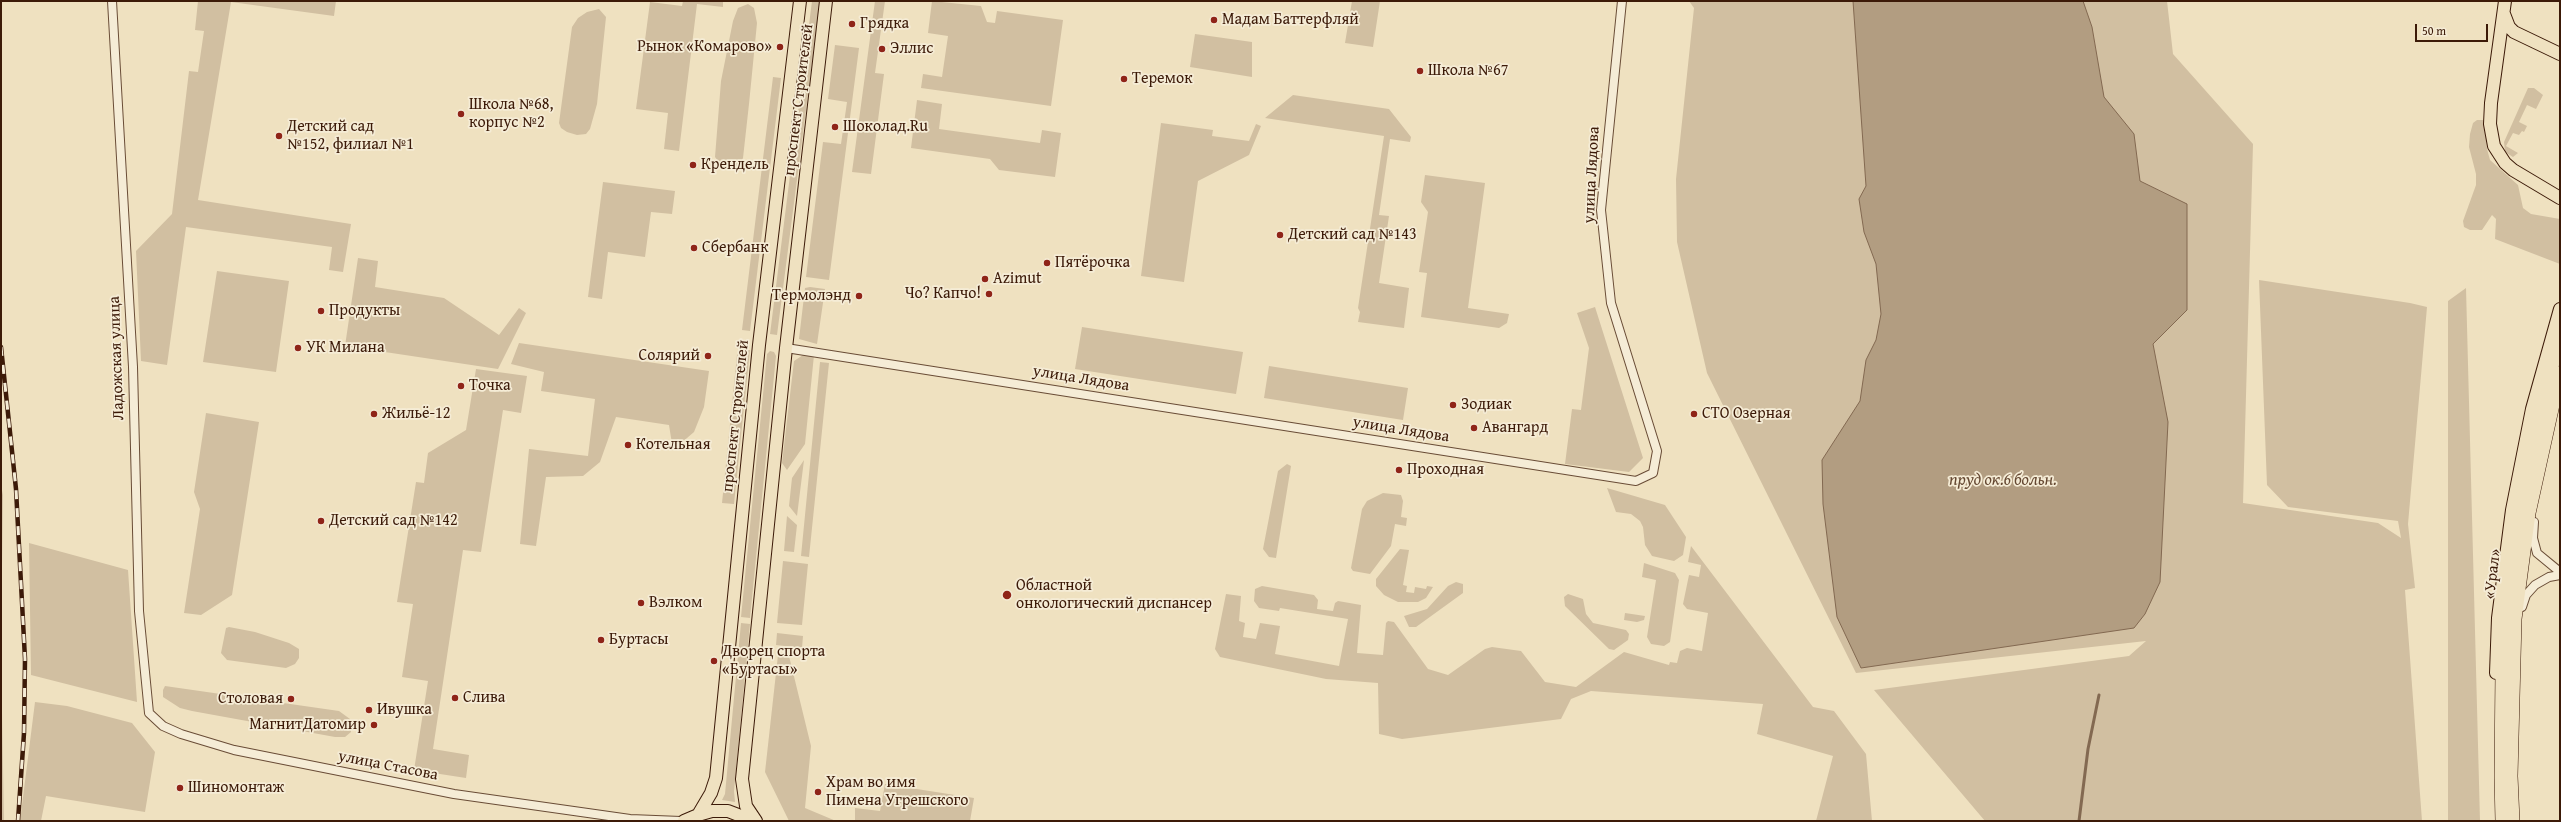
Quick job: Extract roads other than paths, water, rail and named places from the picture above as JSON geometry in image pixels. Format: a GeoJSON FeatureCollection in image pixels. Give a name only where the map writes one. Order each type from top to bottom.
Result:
{"type":"FeatureCollection","features":[{"type":"Feature","properties":{"kind":"highway","name":"«Урал»"},"geometry":{"type":"LineString","coordinates":[[2502,821],[2502,672],[2511,562],[2528,461],[2560,335]]}},
{"type":"Feature","properties":{"kind":"highway","name":"«Урал»"},"geometry":{"type":"LineString","coordinates":[[2513,821],[2511,776],[2514,643],[2521,563],[2538,463],[2560,373]]}},
{"type":"Feature","properties":{"kind":"main road","name":"проспект Строителей"},"geometry":{"type":"LineString","coordinates":[[698,814],[711,793],[716,778],[759,344],[800,1]]}},
{"type":"Feature","properties":{"kind":"main road","name":"проспект Строителей"},"geometry":{"type":"LineString","coordinates":[[755,821],[746,806],[742,779],[786,348],[826,1]]}},
{"type":"Feature","properties":{"kind":"main road"},"geometry":{"type":"LineString","coordinates":[[2504,6],[2505,20],[2514,32],[2560,54]]}},
{"type":"Feature","properties":{"kind":"main road"},"geometry":{"type":"LineString","coordinates":[[2504,6],[2491,103],[2490,124],[2494,146],[2505,163],[2513,170],[2560,198]]}},
{"type":"Feature","properties":{"kind":"main road"},"geometry":{"type":"LineString","coordinates":[[2501,776],[2496,671],[2498,618],[2504,561],[2512,510],[2532,409],[2560,309]]}},
{"type":"Feature","properties":{"kind":"main road"},"geometry":{"type":"LineString","coordinates":[[682,821],[698,814],[712,811],[728,812],[755,821]]}},
{"type":"Feature","properties":{"kind":"street","name":"Ладожская улица"},"geometry":{"type":"LineString","coordinates":[[112,1],[133,367],[139,611],[149,713]]}},
{"type":"Feature","properties":{"kind":"street","name":"улица Лядова"},"geometry":{"type":"LineString","coordinates":[[786,348],[1636,481],[1653,473],[1657,451],[1611,303],[1601,210],[1622,1]]}},
{"type":"Feature","properties":{"kind":"street"},"geometry":{"type":"LineString","coordinates":[[2538,463],[2533,532],[2534,546],[2543,560],[2560,572]]}},
{"type":"Feature","properties":{"kind":"street"},"geometry":{"type":"LineString","coordinates":[[2514,643],[2526,595],[2535,584],[2549,577],[2560,575]]}},
{"type":"Feature","properties":{"kind":"street","name":"улица Стасова"},"geometry":{"type":"LineString","coordinates":[[149,713],[163,726],[181,734],[234,750],[454,794],[632,820],[682,821]]}},
{"type":"Feature","properties":{"kind":"water","name":"пруд ок.6 больн."},"geometry":{"type":"Polygon","coordinates":[[[1853,1],[2083,1],[2092,27],[2104,97],[2134,134],[2140,181],[2187,204],[2187,310],[2153,344],[2168,422],[2160,582],[2145,614],[2134,628],[1861,668],[1837,617],[1823,504],[1822,460],[1860,401],[1866,360],[1876,340],[1881,314],[1876,264],[1864,232],[1859,199],[1866,186],[1853,1]]]}},
{"type":"Feature","properties":{"kind":"waterway"},"geometry":{"type":"LineString","coordinates":[[2079,821],[2088,749],[2099,695]]}},
{"type":"Feature","properties":{"kind":"railway"},"geometry":{"type":"LineString","coordinates":[[1,347],[16,489],[25,659],[24,733],[18,821]]}},
{"type":"Feature","properties":{"kind":"place","name":"Мадам Баттерфляй"},"geometry":{"type":"Point","coordinates":[1214,20]}},
{"type":"Feature","properties":{"kind":"place","name":"Грядка"},"geometry":{"type":"Point","coordinates":[852,24]}},
{"type":"Feature","properties":{"kind":"place","name":"Рынок «Комарово»"},"geometry":{"type":"Point","coordinates":[780,47]}},
{"type":"Feature","properties":{"kind":"place","name":"Эллис"},"geometry":{"type":"Point","coordinates":[882,49]}},
{"type":"Feature","properties":{"kind":"place","name":"Школа №67"},"geometry":{"type":"Point","coordinates":[1420,71]}},
{"type":"Feature","properties":{"kind":"place","name":"Теремок"},"geometry":{"type":"Point","coordinates":[1124,79]}},
{"type":"Feature","properties":{"kind":"place","name":"Школа №68, корпус №2"},"geometry":{"type":"Point","coordinates":[461,114]}},
{"type":"Feature","properties":{"kind":"place","name":"Шоколад.Ru"},"geometry":{"type":"Point","coordinates":[835,127]}},
{"type":"Feature","properties":{"kind":"place","name":"Детский сад №152, филиал №1"},"geometry":{"type":"Point","coordinates":[279,136]}},
{"type":"Feature","properties":{"kind":"place","name":"Крендель"},"geometry":{"type":"Point","coordinates":[693,165]}},
{"type":"Feature","properties":{"kind":"place","name":"Детский сад №143"},"geometry":{"type":"Point","coordinates":[1280,235]}},
{"type":"Feature","properties":{"kind":"place","name":"Сбербанк"},"geometry":{"type":"Point","coordinates":[694,248]}},
{"type":"Feature","properties":{"kind":"place","name":"Пятёрочка"},"geometry":{"type":"Point","coordinates":[1047,263]}},
{"type":"Feature","properties":{"kind":"place","name":"Azimut"},"geometry":{"type":"Point","coordinates":[985,279]}},
{"type":"Feature","properties":{"kind":"place","name":"Чо? Капчо!"},"geometry":{"type":"Point","coordinates":[989,294]}},
{"type":"Feature","properties":{"kind":"place","name":"Термолэнд"},"geometry":{"type":"Point","coordinates":[859,296]}},
{"type":"Feature","properties":{"kind":"place","name":"Продукты"},"geometry":{"type":"Point","coordinates":[321,311]}},
{"type":"Feature","properties":{"kind":"place","name":"УК Милана"},"geometry":{"type":"Point","coordinates":[298,348]}},
{"type":"Feature","properties":{"kind":"place","name":"Солярий"},"geometry":{"type":"Point","coordinates":[708,356]}},
{"type":"Feature","properties":{"kind":"place","name":"Точка"},"geometry":{"type":"Point","coordinates":[461,386]}},
{"type":"Feature","properties":{"kind":"place","name":"Зодиак"},"geometry":{"type":"Point","coordinates":[1453,405]}},
{"type":"Feature","properties":{"kind":"place","name":"Жильё-12"},"geometry":{"type":"Point","coordinates":[374,414]}},
{"type":"Feature","properties":{"kind":"place","name":"СТО Озерная"},"geometry":{"type":"Point","coordinates":[1694,414]}},
{"type":"Feature","properties":{"kind":"place","name":"Авангард"},"geometry":{"type":"Point","coordinates":[1474,428]}},
{"type":"Feature","properties":{"kind":"place","name":"Котельная"},"geometry":{"type":"Point","coordinates":[628,445]}},
{"type":"Feature","properties":{"kind":"place","name":"Проходная"},"geometry":{"type":"Point","coordinates":[1399,470]}},
{"type":"Feature","properties":{"kind":"place","name":"Детский сад №142"},"geometry":{"type":"Point","coordinates":[321,521]}},
{"type":"Feature","properties":{"kind":"place","name":"Областной онкологический диспансер"},"geometry":{"type":"Point","coordinates":[1007,595]}},
{"type":"Feature","properties":{"kind":"place","name":"Вэлком"},"geometry":{"type":"Point","coordinates":[641,603]}},
{"type":"Feature","properties":{"kind":"place","name":"Буртасы"},"geometry":{"type":"Point","coordinates":[601,640]}},
{"type":"Feature","properties":{"kind":"place","name":"Дворец спорта «Буртасы»"},"geometry":{"type":"Point","coordinates":[714,661]}},
{"type":"Feature","properties":{"kind":"place","name":"Слива"},"geometry":{"type":"Point","coordinates":[455,698]}},
{"type":"Feature","properties":{"kind":"place","name":"Столовая"},"geometry":{"type":"Point","coordinates":[291,699]}},
{"type":"Feature","properties":{"kind":"place","name":"Ивушка"},"geometry":{"type":"Point","coordinates":[369,710]}},
{"type":"Feature","properties":{"kind":"place","name":"МагнитДатомир"},"geometry":{"type":"Point","coordinates":[374,725]}},
{"type":"Feature","properties":{"kind":"place","name":"Шиномонтаж"},"geometry":{"type":"Point","coordinates":[180,788]}},
{"type":"Feature","properties":{"kind":"place","name":"Храм во имя Пимена Угрешского"},"geometry":{"type":"Point","coordinates":[818,792]}}]}
